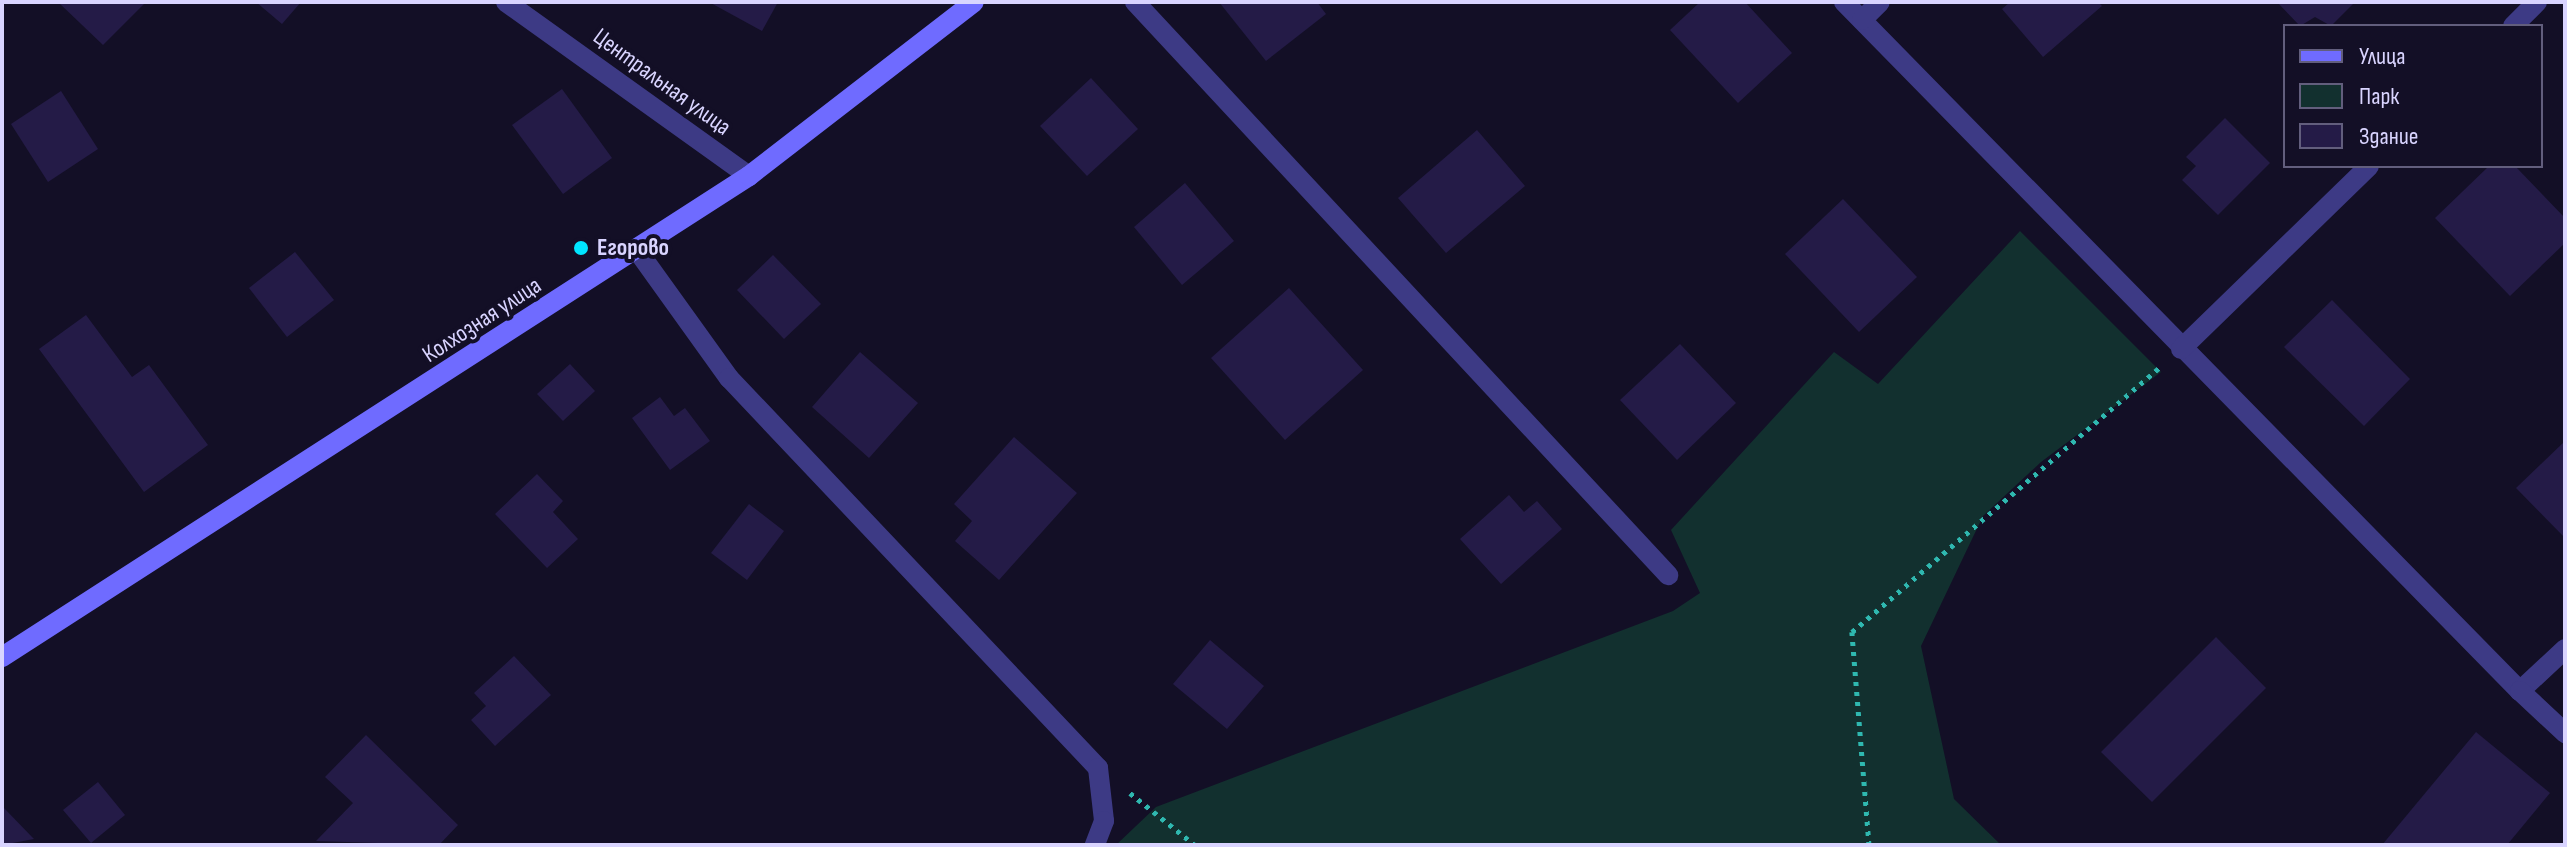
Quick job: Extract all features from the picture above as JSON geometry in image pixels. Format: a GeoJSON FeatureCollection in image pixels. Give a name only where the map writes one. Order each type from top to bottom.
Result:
{"type":"FeatureCollection","features":[{"type":"Feature","properties":{"kind":"main road","name":"Колхозная улица"},"geometry":{"type":"LineString","coordinates":[[2,657],[749,176],[974,2]]}},
{"type":"Feature","properties":{"kind":"street","name":"Центральная улица"},"geometry":{"type":"LineString","coordinates":[[506,2],[749,176]]}},
{"type":"Feature","properties":{"kind":"street"},"geometry":{"type":"LineString","coordinates":[[1135,2],[1668,575]]}},
{"type":"Feature","properties":{"kind":"street"},"geometry":{"type":"LineString","coordinates":[[1844,2],[2181,349],[2565,733]]}},
{"type":"Feature","properties":{"kind":"street"},"geometry":{"type":"LineString","coordinates":[[1862,20],[1880,2]]}},
{"type":"Feature","properties":{"kind":"street"},"geometry":{"type":"LineString","coordinates":[[2515,24],[2537,2]]}},
{"type":"Feature","properties":{"kind":"street"},"geometry":{"type":"LineString","coordinates":[[2181,349],[2367,168]]}},
{"type":"Feature","properties":{"kind":"street"},"geometry":{"type":"LineString","coordinates":[[637,250],[729,378],[1098,768],[1104,821],[1095,845]]}},
{"type":"Feature","properties":{"kind":"street"},"geometry":{"type":"LineString","coordinates":[[2520,691],[2565,649]]}},
{"type":"Feature","properties":{"kind":"path"},"geometry":{"type":"LineString","coordinates":[[1869,845],[1852,632],[2181,349]]}},
{"type":"Feature","properties":{"kind":"path"},"geometry":{"type":"LineString","coordinates":[[1098,768],[1195,845]]}},
{"type":"Feature","properties":{"kind":"green space"},"geometry":{"type":"Polygon","coordinates":[[[2020,231],[2161,372],[2041,462],[1983,516],[1921,646],[1954,799],[2001,845],[1116,845],[1156,807],[1673,611],[1700,593],[1671,530],[1834,352],[1878,384],[2020,231]]]}},
{"type":"Feature","properties":{"kind":"building"},"geometry":{"type":"Polygon","coordinates":[[[58,2],[146,2],[103,45],[58,2]]]}},
{"type":"Feature","properties":{"kind":"building"},"geometry":{"type":"Polygon","coordinates":[[[256,2],[301,2],[282,24],[256,2]]]}},
{"type":"Feature","properties":{"kind":"building"},"geometry":{"type":"Polygon","coordinates":[[[709,2],[778,2],[762,31],[709,2]]]}},
{"type":"Feature","properties":{"kind":"building"},"geometry":{"type":"Polygon","coordinates":[[[1219,2],[1317,2],[1326,14],[1266,61],[1219,2]]]}},
{"type":"Feature","properties":{"kind":"building"},"geometry":{"type":"Polygon","coordinates":[[[1700,2],[1745,2],[1792,53],[1738,103],[1670,30],[1700,2]]]}},
{"type":"Feature","properties":{"kind":"building"},"geometry":{"type":"Polygon","coordinates":[[[2010,2],[2098,2],[2102,6],[2043,57],[2002,9],[2010,2]]]}},
{"type":"Feature","properties":{"kind":"building"},"geometry":{"type":"Polygon","coordinates":[[[2277,2],[2355,2],[2333,24],[2315,17],[2298,24],[2277,2]]]}},
{"type":"Feature","properties":{"kind":"building"},"geometry":{"type":"Polygon","coordinates":[[[1091,78],[1138,129],[1087,176],[1040,126],[1091,78]]]}},
{"type":"Feature","properties":{"kind":"building"},"geometry":{"type":"Polygon","coordinates":[[[562,89],[612,158],[563,194],[512,125],[562,89]]]}},
{"type":"Feature","properties":{"kind":"building"},"geometry":{"type":"Polygon","coordinates":[[[61,91],[98,149],[48,182],[11,124],[61,91]]]}},
{"type":"Feature","properties":{"kind":"building"},"geometry":{"type":"Polygon","coordinates":[[[2225,118],[2270,163],[2218,215],[2182,180],[2196,166],[2186,157],[2225,118]]]}},
{"type":"Feature","properties":{"kind":"building"},"geometry":{"type":"Polygon","coordinates":[[[1477,130],[1525,186],[1446,253],[1398,198],[1477,130]]]}},
{"type":"Feature","properties":{"kind":"building"},"geometry":{"type":"Polygon","coordinates":[[[2487,168],[2517,168],[2565,218],[2565,243],[2510,296],[2435,218],[2487,168]]]}},
{"type":"Feature","properties":{"kind":"building"},"geometry":{"type":"Polygon","coordinates":[[[1185,183],[1234,241],[1182,285],[1134,227],[1185,183]]]}},
{"type":"Feature","properties":{"kind":"building"},"geometry":{"type":"Polygon","coordinates":[[[1843,199],[1917,277],[1859,332],[1785,254],[1843,199]]]}},
{"type":"Feature","properties":{"kind":"building"},"geometry":{"type":"Polygon","coordinates":[[[295,252],[334,300],[287,337],[249,288],[295,252]]]}},
{"type":"Feature","properties":{"kind":"building"},"geometry":{"type":"Polygon","coordinates":[[[773,255],[821,304],[784,339],[737,290],[773,255]]]}},
{"type":"Feature","properties":{"kind":"building"},"geometry":{"type":"Polygon","coordinates":[[[1289,288],[1363,370],[1285,440],[1211,358],[1289,288]]]}},
{"type":"Feature","properties":{"kind":"building"},"geometry":{"type":"Polygon","coordinates":[[[2332,300],[2410,379],[2364,426],[2284,347],[2332,300]]]}},
{"type":"Feature","properties":{"kind":"building"},"geometry":{"type":"Polygon","coordinates":[[[86,315],[132,377],[149,365],[208,445],[144,492],[39,349],[86,315]]]}},
{"type":"Feature","properties":{"kind":"building"},"geometry":{"type":"Polygon","coordinates":[[[1680,344],[1736,403],[1677,460],[1620,400],[1680,344]]]}},
{"type":"Feature","properties":{"kind":"building"},"geometry":{"type":"Polygon","coordinates":[[[860,352],[918,403],[869,458],[812,407],[860,352]]]}},
{"type":"Feature","properties":{"kind":"building"},"geometry":{"type":"Polygon","coordinates":[[[570,364],[595,391],[563,421],[537,394],[570,364]]]}},
{"type":"Feature","properties":{"kind":"building"},"geometry":{"type":"Polygon","coordinates":[[[660,397],[674,416],[685,408],[710,441],[670,470],[632,418],[660,397]]]}},
{"type":"Feature","properties":{"kind":"building"},"geometry":{"type":"Polygon","coordinates":[[[1014,437],[1077,493],[999,580],[955,541],[972,521],[954,504],[1014,437]]]}},
{"type":"Feature","properties":{"kind":"building"},"geometry":{"type":"Polygon","coordinates":[[[2565,441],[2565,538],[2516,488],[2565,441]]]}},
{"type":"Feature","properties":{"kind":"building"},"geometry":{"type":"Polygon","coordinates":[[[537,474],[563,501],[553,512],[578,539],[547,568],[495,514],[537,474]]]}},
{"type":"Feature","properties":{"kind":"building"},"geometry":{"type":"Polygon","coordinates":[[[1509,495],[1524,512],[1537,501],[1562,529],[1501,584],[1460,539],[1509,495]]]}},
{"type":"Feature","properties":{"kind":"building"},"geometry":{"type":"Polygon","coordinates":[[[749,504],[784,531],[747,580],[711,553],[749,504]]]}},
{"type":"Feature","properties":{"kind":"building"},"geometry":{"type":"Polygon","coordinates":[[[2216,637],[2266,688],[2152,802],[2101,752],[2216,637]]]}},
{"type":"Feature","properties":{"kind":"building"},"geometry":{"type":"Polygon","coordinates":[[[1210,640],[1264,686],[1227,729],[1173,684],[1210,640]]]}},
{"type":"Feature","properties":{"kind":"building"},"geometry":{"type":"Polygon","coordinates":[[[514,656],[551,695],[495,746],[471,720],[486,706],[474,693],[514,656]]]}},
{"type":"Feature","properties":{"kind":"building"},"geometry":{"type":"Polygon","coordinates":[[[2476,732],[2550,793],[2507,845],[2382,845],[2476,732]]]}},
{"type":"Feature","properties":{"kind":"building"},"geometry":{"type":"Polygon","coordinates":[[[366,735],[458,825],[439,845],[316,841],[353,803],[325,777],[366,735]]]}},
{"type":"Feature","properties":{"kind":"building"},"geometry":{"type":"Polygon","coordinates":[[[98,782],[125,815],[91,843],[63,810],[98,782]]]}},
{"type":"Feature","properties":{"kind":"building"},"geometry":{"type":"Polygon","coordinates":[[[2,806],[34,839],[2,845],[2,806]]]}},
{"type":"Feature","properties":{"kind":"place","name":"Егорово"},"geometry":{"type":"Point","coordinates":[581,248]}}]}
